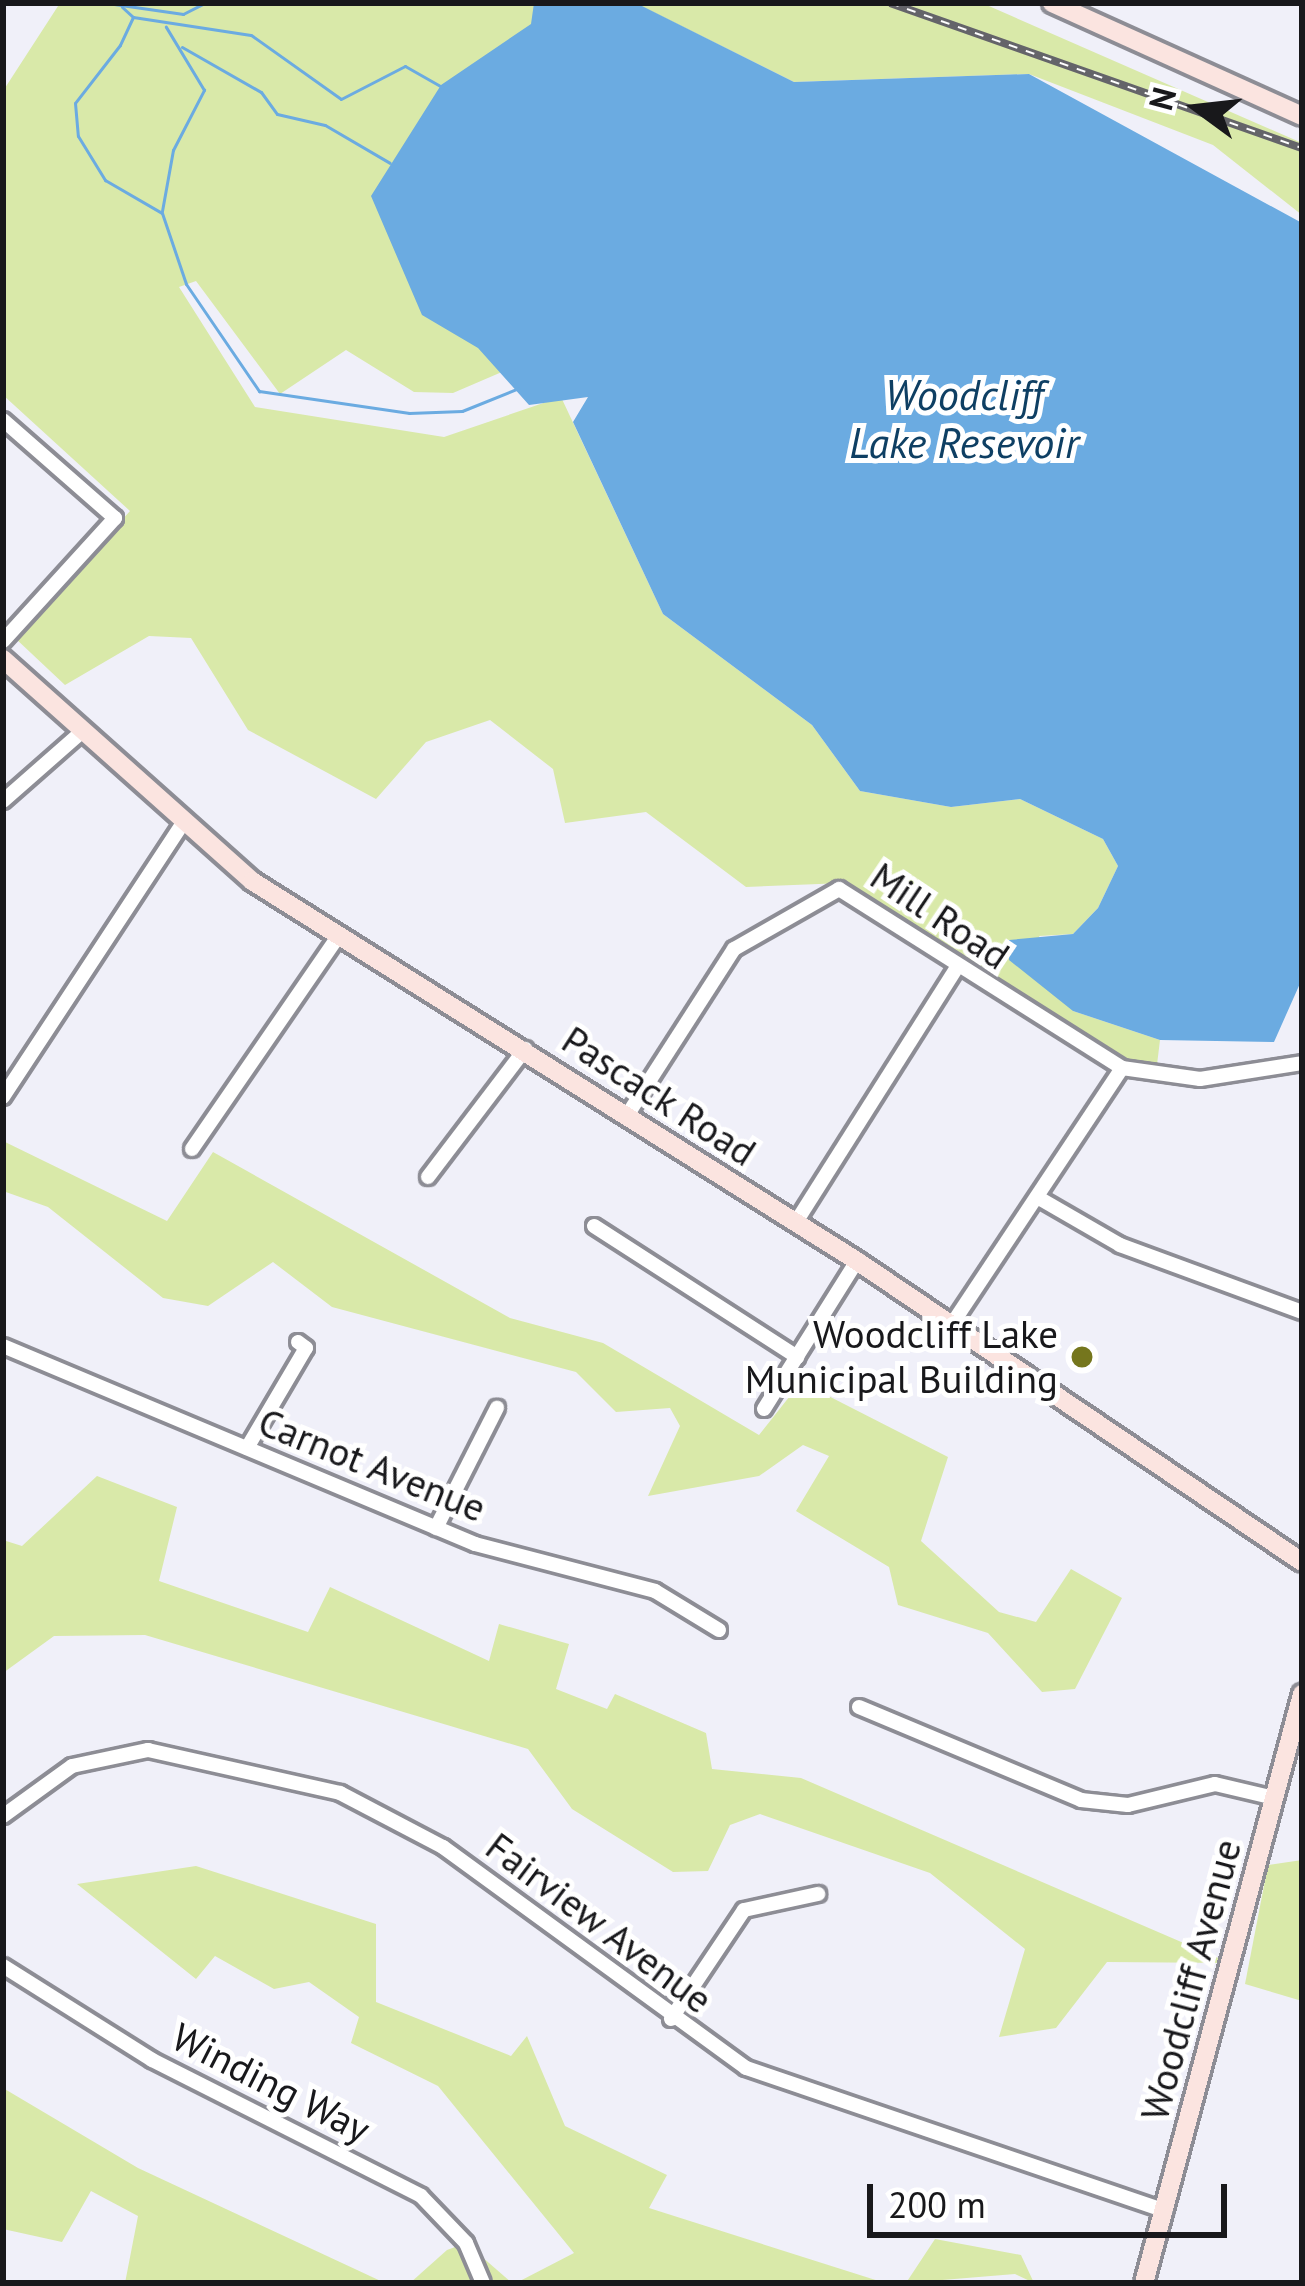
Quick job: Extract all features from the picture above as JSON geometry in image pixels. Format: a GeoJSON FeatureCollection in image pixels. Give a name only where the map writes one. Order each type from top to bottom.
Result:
{"type":"FeatureCollection","features":[{"type":"Feature","properties":{"kind":"street"},"geometry":{"type":"LineString","coordinates":[[1052,3],[1302,116]]}},
{"type":"Feature","properties":{"kind":"street"},"geometry":{"type":"LineString","coordinates":[[3,420],[115,518],[3,641]]}},
{"type":"Feature","properties":{"kind":"street","name":"Pascack Road"},"geometry":{"type":"LineString","coordinates":[[3,659],[78,735],[181,826],[339,934],[857,1261],[1302,1562]]}},
{"type":"Feature","properties":{"kind":"street"},"geometry":{"type":"LineString","coordinates":[[3,801],[78,735]]}},
{"type":"Feature","properties":{"kind":"street"},"geometry":{"type":"LineString","coordinates":[[3,1097],[181,826]]}},
{"type":"Feature","properties":{"kind":"street","name":"Mill Road"},"geometry":{"type":"LineString","coordinates":[[628,1114],[718,967],[758,929],[828,891],[860,895],[957,967],[1122,1068],[1201,1078],[1302,1063]]}},
{"type":"Feature","properties":{"kind":"street"},"geometry":{"type":"LineString","coordinates":[[192,1149],[339,934]]}},
{"type":"Feature","properties":{"kind":"street"},"geometry":{"type":"LineString","coordinates":[[796,1222],[957,967]]}},
{"type":"Feature","properties":{"kind":"street"},"geometry":{"type":"LineString","coordinates":[[428,1177],[525,1049]]}},
{"type":"Feature","properties":{"kind":"street"},"geometry":{"type":"LineString","coordinates":[[952,1324],[1122,1068]]}},
{"type":"Feature","properties":{"kind":"street"},"geometry":{"type":"LineString","coordinates":[[1037,1197],[1120,1245],[1302,1312]]}},
{"type":"Feature","properties":{"kind":"street"},"geometry":{"type":"LineString","coordinates":[[594,1226],[797,1357]]}},
{"type":"Feature","properties":{"kind":"street"},"geometry":{"type":"LineString","coordinates":[[764,1409],[857,1261]]}},
{"type":"Feature","properties":{"kind":"street"},"geometry":{"type":"LineString","coordinates":[[247,1448],[306,1348],[298,1342]]}},
{"type":"Feature","properties":{"kind":"street","name":"Carnot Avenue"},"geometry":{"type":"LineString","coordinates":[[3,1346],[436,1528],[625,1580],[719,1630]]}},
{"type":"Feature","properties":{"kind":"street"},"geometry":{"type":"LineString","coordinates":[[436,1528],[497,1408]]}},
{"type":"Feature","properties":{"kind":"street","name":"Woodcliff Avenue"},"geometry":{"type":"LineString","coordinates":[[1144,2283],[1302,1694]]}},
{"type":"Feature","properties":{"kind":"street"},"geometry":{"type":"LineString","coordinates":[[859,1707],[1095,1804],[1215,1784],[1274,1798]]}},
{"type":"Feature","properties":{"kind":"street","name":"Fairview Avenue"},"geometry":{"type":"LineString","coordinates":[[3,1816],[72,1766],[148,1750],[340,1793],[443,1847],[671,2019],[777,2081],[1165,2211]]}},
{"type":"Feature","properties":{"kind":"street"},"geometry":{"type":"LineString","coordinates":[[671,2019],[744,1910],[818,1894]]}},
{"type":"Feature","properties":{"kind":"street","name":"Winding Way"},"geometry":{"type":"LineString","coordinates":[[3,1966],[152,2060],[421,2196],[466,2243],[483,2283]]}},
{"type":"Feature","properties":{"kind":"green space"},"geometry":{"type":"Polygon","coordinates":[[[60,3],[982,3],[1302,143],[1302,215],[1213,145],[1029,74],[794,82],[649,10],[555,349],[453,393],[414,392],[346,350],[280,394],[196,281],[179,287],[255,407],[444,437],[561,397],[663,614],[812,725],[860,791],[951,807],[1020,799],[1103,839],[1118,866],[1098,908],[1073,934],[1039,936],[1073,1011],[1160,1040],[1156,1073],[1068,1036],[844,883],[746,887],[646,812],[565,823],[553,769],[490,720],[426,742],[376,799],[248,730],[191,638],[149,636],[65,685],[15,638],[130,511],[3,395],[3,91],[60,3]]]}},
{"type":"Feature","properties":{"kind":"green space"},"geometry":{"type":"Polygon","coordinates":[[[3,1141],[167,1221],[213,1152],[510,1318],[603,1343],[759,1435],[801,1382],[948,1457],[921,1541],[999,1612],[1036,1622],[1071,1569],[1122,1598],[1075,1689],[1042,1692],[988,1633],[898,1605],[889,1567],[796,1511],[829,1456],[803,1445],[759,1476],[648,1496],[680,1426],[670,1408],[616,1412],[576,1372],[332,1307],[273,1262],[208,1306],[163,1298],[48,1207],[3,1191],[3,1141]]]}},
{"type":"Feature","properties":{"kind":"green space"},"geometry":{"type":"Polygon","coordinates":[[[97,1476],[177,1507],[159,1581],[308,1632],[330,1587],[489,1661],[499,1624],[569,1644],[556,1689],[607,1709],[615,1694],[706,1733],[712,1769],[801,1778],[1230,1963],[1107,1962],[1056,2028],[999,2037],[1025,1949],[930,1873],[760,1814],[730,1825],[708,1871],[673,1872],[572,1809],[528,1749],[145,1635],[54,1636],[3,1673],[3,1540],[22,1546],[97,1476]]]}},
{"type":"Feature","properties":{"kind":"green space"},"geometry":{"type":"Polygon","coordinates":[[[1302,1860],[1302,2001],[1245,1984],[1268,1865],[1302,1860]]]}},
{"type":"Feature","properties":{"kind":"green space"},"geometry":{"type":"Polygon","coordinates":[[[196,1866],[376,1924],[376,2002],[511,2056],[527,2036],[565,2126],[667,2175],[649,2208],[885,2283],[516,2283],[574,2253],[438,2086],[351,2043],[359,2017],[309,1982],[274,1989],[215,1956],[196,1979],[77,1884],[196,1866]]]}},
{"type":"Feature","properties":{"kind":"green space"},"geometry":{"type":"Polygon","coordinates":[[[3,2088],[138,2168],[385,2283],[125,2283],[138,2216],[91,2191],[62,2242],[3,2229],[3,2088]]]}},
{"type":"Feature","properties":{"kind":"green space"},"geometry":{"type":"Polygon","coordinates":[[[935,2239],[1021,2255],[1034,2283],[1015,2274],[906,2283],[935,2239]]]}},
{"type":"Feature","properties":{"kind":"green space"},"geometry":{"type":"Polygon","coordinates":[[[466,2243],[512,2283],[410,2283],[447,2250],[466,2243]]]}},
{"type":"Feature","properties":{"kind":"water","name":"Woodcliff Lake Resevoir"},"geometry":{"type":"Polygon","coordinates":[[[534,3],[636,3],[794,82],[1029,74],[1302,223],[1302,979],[1274,1042],[1160,1040],[1073,1011],[1009,960],[1009,940],[1073,934],[1098,908],[1118,866],[1103,839],[1020,799],[951,807],[860,791],[812,725],[663,614],[573,422],[588,397],[529,405],[478,348],[422,315],[371,196],[441,85],[531,24],[534,3]]]}},
{"type":"Feature","properties":{"kind":"waterway"},"geometry":{"type":"LineString","coordinates":[[107,3],[183,14],[205,3]]}},
{"type":"Feature","properties":{"kind":"waterway"},"geometry":{"type":"LineString","coordinates":[[122,7],[133,17],[120,45],[75,103],[78,136],[105,180],[162,213],[186,284],[259,391],[409,413],[462,411],[519,388]]}},
{"type":"Feature","properties":{"kind":"waterway"},"geometry":{"type":"LineString","coordinates":[[133,17],[251,35],[341,99],[405,66],[442,87]]}},
{"type":"Feature","properties":{"kind":"waterway"},"geometry":{"type":"LineString","coordinates":[[162,211],[173,150],[204,90],[166,27]]}},
{"type":"Feature","properties":{"kind":"waterway"},"geometry":{"type":"LineString","coordinates":[[182,47],[261,92],[277,114],[325,125],[390,163]]}},
{"type":"Feature","properties":{"kind":"railway"},"geometry":{"type":"LineString","coordinates":[[890,3],[1302,148]]}},
{"type":"Feature","properties":{"kind":"place","name":"Woodcliff Lake Municipal Building"},"geometry":{"type":"Point","coordinates":[1082,1357]}}]}
